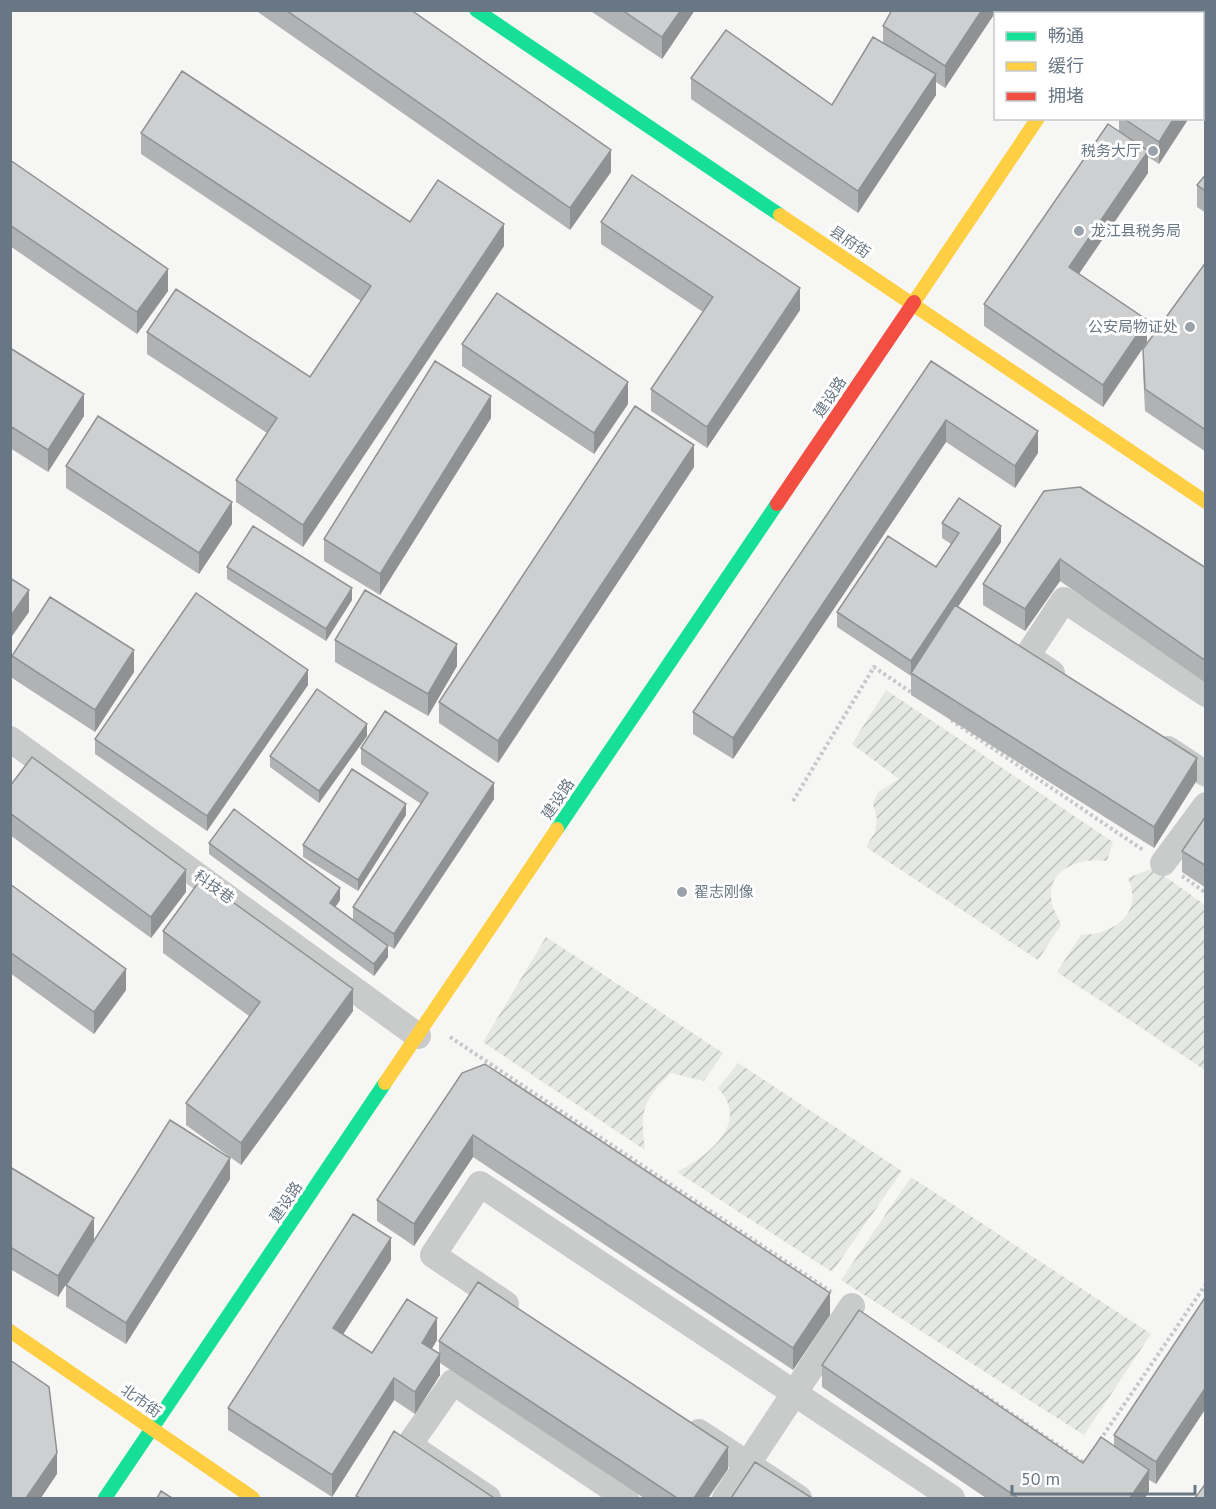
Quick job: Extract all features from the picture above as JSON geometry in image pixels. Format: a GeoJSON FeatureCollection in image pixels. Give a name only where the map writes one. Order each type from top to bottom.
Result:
{"type":"FeatureCollection","features":[{"type":"Feature","properties":{"kind":"street","name":"县府街"},"geometry":{"type":"LineString","coordinates":[[477,10],[1206,502]]}},
{"type":"Feature","properties":{"kind":"street","name":"建设路"},"geometry":{"type":"LineString","coordinates":[[105,1498],[1037,120]]}},
{"type":"Feature","properties":{"kind":"street"},"geometry":{"type":"LineString","coordinates":[[1077,689],[1027,656],[1064,600],[1206,694]]}},
{"type":"Feature","properties":{"kind":"street"},"geometry":{"type":"LineString","coordinates":[[1146,735],[1206,774]]}},
{"type":"Feature","properties":{"kind":"street","name":"科技巷"},"geometry":{"type":"LineString","coordinates":[[10,739],[422,1029]]}},
{"type":"Feature","properties":{"kind":"street"},"geometry":{"type":"LineString","coordinates":[[1163,863],[1206,805]]}},
{"type":"Feature","properties":{"kind":"street"},"geometry":{"type":"LineString","coordinates":[[531,1320],[433,1255],[480,1184],[952,1498]]}},
{"type":"Feature","properties":{"kind":"street"},"geometry":{"type":"LineString","coordinates":[[725,1498],[852,1306]]}},
{"type":"Feature","properties":{"kind":"street","name":"北市街"},"geometry":{"type":"LineString","coordinates":[[10,1331],[253,1498]]}},
{"type":"Feature","properties":{"kind":"street"},"geometry":{"type":"LineString","coordinates":[[488,1498],[409,1445],[453,1382],[626,1498]]}},
{"type":"Feature","properties":{"kind":"street"},"geometry":{"type":"LineString","coordinates":[[679,1419],[799,1498]]}},
{"type":"Feature","properties":{"kind":"path"},"geometry":{"type":"LineString","coordinates":[[793,801],[874,668],[922,700]]}},
{"type":"Feature","properties":{"kind":"path"},"geometry":{"type":"LineString","coordinates":[[941,713],[1206,893]]}},
{"type":"Feature","properties":{"kind":"path"},"geometry":{"type":"LineString","coordinates":[[422,1029],[852,1306]]}},
{"type":"Feature","properties":{"kind":"path"},"geometry":{"type":"LineString","coordinates":[[1098,1443],[1206,1284]]}},
{"type":"Feature","properties":{"kind":"path"},"geometry":{"type":"LineString","coordinates":[[968,1385],[1084,1463],[1091,1453]]}},
{"type":"Feature","properties":{"kind":"shaded area"},"geometry":{"type":"Polygon","coordinates":[[[886,690],[1113,842],[1107,861],[1086,861],[1067,868],[1059,874],[1051,891],[1052,903],[1061,925],[1038,960],[866,847],[875,832],[877,819],[873,804],[878,792],[899,779],[852,744],[886,690]]]}},
{"type":"Feature","properties":{"kind":"shaded area"},"geometry":{"type":"Polygon","coordinates":[[[1153,868],[1205,905],[1205,1070],[1057,972],[1081,935],[1105,931],[1123,920],[1132,902],[1132,890],[1128,878],[1153,868]]]}},
{"type":"Feature","properties":{"kind":"shaded area"},"geometry":{"type":"Polygon","coordinates":[[[546,937],[723,1053],[704,1081],[671,1073],[654,1091],[643,1116],[645,1150],[483,1042],[546,937]]]}},
{"type":"Feature","properties":{"kind":"shaded area"},"geometry":{"type":"Polygon","coordinates":[[[738,1063],[902,1171],[832,1272],[677,1172],[712,1148],[728,1126],[730,1114],[727,1101],[718,1088],[738,1063]]]}},
{"type":"Feature","properties":{"kind":"shaded area"},"geometry":{"type":"Polygon","coordinates":[[[911,1177],[1151,1334],[1084,1435],[841,1280],[911,1177]]]}},
{"type":"Feature","properties":{"kind":"building"},"geometry":{"type":"Polygon","coordinates":[[[286,10],[411,10],[611,150],[570,208],[286,10]]]}},
{"type":"Feature","properties":{"kind":"building"},"geometry":{"type":"Polygon","coordinates":[[[622,10],[681,10],[662,37],[622,10]]]}},
{"type":"Feature","properties":{"kind":"building"},"geometry":{"type":"Polygon","coordinates":[[[892,10],[982,10],[945,66],[883,26],[892,10]]]}},
{"type":"Feature","properties":{"kind":"building"},"geometry":{"type":"Polygon","coordinates":[[[1190,10],[1206,10],[1206,72],[1204,75],[1204,12],[1189,12],[1190,10]]]}},
{"type":"Feature","properties":{"kind":"building"},"geometry":{"type":"Polygon","coordinates":[[[726,30],[832,105],[873,37],[936,74],[858,191],[691,78],[726,30]]]}},
{"type":"Feature","properties":{"kind":"building"},"geometry":{"type":"Polygon","coordinates":[[[182,71],[410,222],[438,180],[504,224],[303,525],[236,480],[277,418],[147,332],[176,289],[310,377],[371,286],[141,133],[182,71]]]}},
{"type":"Feature","properties":{"kind":"building"},"geometry":{"type":"Polygon","coordinates":[[[1126,120],[1173,120],[1159,142],[1126,120]]]}},
{"type":"Feature","properties":{"kind":"building","name":"龙江县税务局"},"geometry":{"type":"Polygon","coordinates":[[[1108,124],[1148,151],[1069,267],[1147,320],[1103,385],[984,304],[1108,124]]]}},
{"type":"Feature","properties":{"kind":"building"},"geometry":{"type":"Polygon","coordinates":[[[10,160],[168,269],[137,312],[10,225],[10,160]]]}},
{"type":"Feature","properties":{"kind":"building"},"geometry":{"type":"Polygon","coordinates":[[[1206,174],[1206,191],[1197,185],[1206,174]]]}},
{"type":"Feature","properties":{"kind":"building"},"geometry":{"type":"Polygon","coordinates":[[[632,175],[800,288],[707,427],[651,389],[713,297],[601,222],[632,175]]]}},
{"type":"Feature","properties":{"kind":"building","name":"公安局物证处"},"geometry":{"type":"Polygon","coordinates":[[[1206,262],[1206,430],[1145,389],[1143,349],[1206,262]]]}},
{"type":"Feature","properties":{"kind":"building"},"geometry":{"type":"Polygon","coordinates":[[[497,293],[628,382],[594,433],[462,344],[497,293]]]}},
{"type":"Feature","properties":{"kind":"building"},"geometry":{"type":"Polygon","coordinates":[[[10,348],[84,394],[48,450],[10,426],[10,348]]]}},
{"type":"Feature","properties":{"kind":"building"},"geometry":{"type":"Polygon","coordinates":[[[435,361],[491,396],[380,574],[324,539],[435,361]]]}},
{"type":"Feature","properties":{"kind":"building"},"geometry":{"type":"Polygon","coordinates":[[[931,361],[1038,431],[1015,466],[946,420],[733,738],[693,712],[931,361]]]}},
{"type":"Feature","properties":{"kind":"building"},"geometry":{"type":"Polygon","coordinates":[[[635,406],[694,445],[498,741],[439,702],[635,406]]]}},
{"type":"Feature","properties":{"kind":"building"},"geometry":{"type":"Polygon","coordinates":[[[98,416],[232,502],[199,553],[66,466],[98,416]]]}},
{"type":"Feature","properties":{"kind":"building"},"geometry":{"type":"Polygon","coordinates":[[[1080,487],[1206,568],[1206,661],[1060,559],[1025,609],[983,584],[1044,491],[1080,487]]]}},
{"type":"Feature","properties":{"kind":"building"},"geometry":{"type":"Polygon","coordinates":[[[959,498],[1001,526],[911,661],[837,612],[888,536],[936,567],[959,533],[942,523],[959,498]]]}},
{"type":"Feature","properties":{"kind":"building"},"geometry":{"type":"Polygon","coordinates":[[[253,526],[352,588],[326,629],[227,567],[253,526]]]}},
{"type":"Feature","properties":{"kind":"building"},"geometry":{"type":"Polygon","coordinates":[[[10,578],[29,590],[10,617],[10,578]]]}},
{"type":"Feature","properties":{"kind":"building"},"geometry":{"type":"Polygon","coordinates":[[[365,590],[457,644],[428,694],[335,640],[365,590]]]}},
{"type":"Feature","properties":{"kind":"building"},"geometry":{"type":"Polygon","coordinates":[[[196,593],[308,670],[207,816],[95,739],[196,593]]]}},
{"type":"Feature","properties":{"kind":"building"},"geometry":{"type":"Polygon","coordinates":[[[50,597],[134,650],[95,710],[12,656],[50,597]]]}},
{"type":"Feature","properties":{"kind":"building"},"geometry":{"type":"Polygon","coordinates":[[[955,605],[1197,758],[1154,827],[911,673],[955,605]]]}},
{"type":"Feature","properties":{"kind":"building"},"geometry":{"type":"Polygon","coordinates":[[[317,689],[367,724],[319,791],[270,756],[317,689]]]}},
{"type":"Feature","properties":{"kind":"building"},"geometry":{"type":"Polygon","coordinates":[[[385,711],[494,783],[394,934],[353,907],[428,793],[361,748],[385,711]]]}},
{"type":"Feature","properties":{"kind":"building"},"geometry":{"type":"Polygon","coordinates":[[[32,757],[186,870],[151,917],[10,813],[10,786],[32,757]]]}},
{"type":"Feature","properties":{"kind":"building"},"geometry":{"type":"Polygon","coordinates":[[[352,769],[406,804],[358,880],[303,845],[352,769]]]}},
{"type":"Feature","properties":{"kind":"building"},"geometry":{"type":"Polygon","coordinates":[[[234,809],[340,888],[330,903],[388,946],[374,964],[209,843],[234,809]]]}},
{"type":"Feature","properties":{"kind":"building"},"geometry":{"type":"Polygon","coordinates":[[[1206,816],[1206,866],[1182,851],[1206,816]]]}},
{"type":"Feature","properties":{"kind":"building"},"geometry":{"type":"Polygon","coordinates":[[[201,879],[353,989],[241,1143],[186,1103],[260,1002],[163,931],[201,879]]]}},
{"type":"Feature","properties":{"kind":"building"},"geometry":{"type":"Polygon","coordinates":[[[10,884],[126,969],[94,1012],[10,952],[10,884]]]}},
{"type":"Feature","properties":{"kind":"building"},"geometry":{"type":"Polygon","coordinates":[[[485,1064],[830,1293],[793,1348],[473,1135],[414,1224],[377,1200],[462,1073],[485,1064]]]}},
{"type":"Feature","properties":{"kind":"building"},"geometry":{"type":"Polygon","coordinates":[[[170,1120],[230,1158],[126,1323],[66,1285],[170,1120]]]}},
{"type":"Feature","properties":{"kind":"building"},"geometry":{"type":"Polygon","coordinates":[[[10,1167],[94,1218],[58,1276],[10,1247],[10,1167]]]}},
{"type":"Feature","properties":{"kind":"building"},"geometry":{"type":"Polygon","coordinates":[[[353,1214],[391,1238],[333,1328],[372,1353],[407,1299],[437,1318],[422,1343],[440,1354],[415,1392],[394,1378],[332,1475],[228,1408],[353,1214]]]}},
{"type":"Feature","properties":{"kind":"building"},"geometry":{"type":"Polygon","coordinates":[[[478,1282],[728,1447],[694,1498],[677,1498],[439,1341],[478,1282]]]}},
{"type":"Feature","properties":{"kind":"building"},"geometry":{"type":"Polygon","coordinates":[[[1206,1296],[1206,1387],[1156,1462],[1114,1435],[1206,1296]]]}},
{"type":"Feature","properties":{"kind":"building"},"geometry":{"type":"Polygon","coordinates":[[[859,1310],[1083,1463],[1101,1437],[1149,1470],[1130,1498],[1018,1498],[822,1365],[859,1310]]]}},
{"type":"Feature","properties":{"kind":"building"},"geometry":{"type":"Polygon","coordinates":[[[10,1360],[49,1387],[57,1453],[26,1498],[10,1498],[10,1360]]]}},
{"type":"Feature","properties":{"kind":"building"},"geometry":{"type":"Polygon","coordinates":[[[394,1431],[494,1498],[360,1498],[356,1496],[394,1431]]]}},
{"type":"Feature","properties":{"kind":"building"},"geometry":{"type":"Polygon","coordinates":[[[755,1462],[812,1498],[731,1498],[755,1462]]]}},
{"type":"Feature","properties":{"kind":"building"},"geometry":{"type":"Polygon","coordinates":[[[1206,1483],[1206,1498],[1195,1498],[1206,1483]]]}},
{"type":"Feature","properties":{"kind":"building"},"geometry":{"type":"Polygon","coordinates":[[[161,1491],[172,1498],[157,1498],[161,1491]]]}},
{"type":"Feature","properties":{"kind":"traffic: fast"},"geometry":{"type":"LineString","coordinates":[[476,10],[780,215]]}},
{"type":"Feature","properties":{"kind":"traffic: fast"},"geometry":{"type":"LineString","coordinates":[[557,829],[777,504]]}},
{"type":"Feature","properties":{"kind":"traffic: fast"},"geometry":{"type":"LineString","coordinates":[[105,1498],[385,1083]]}},
{"type":"Feature","properties":{"kind":"traffic: slow"},"geometry":{"type":"LineString","coordinates":[[914,302],[1037,120]]}},
{"type":"Feature","properties":{"kind":"traffic: slow"},"geometry":{"type":"LineString","coordinates":[[780,215],[1206,502]]}},
{"type":"Feature","properties":{"kind":"traffic: slow"},"geometry":{"type":"LineString","coordinates":[[385,1083],[557,829]]}},
{"type":"Feature","properties":{"kind":"traffic: slow"},"geometry":{"type":"LineString","coordinates":[[10,1331],[253,1498]]}},
{"type":"Feature","properties":{"kind":"traffic: jam"},"geometry":{"type":"LineString","coordinates":[[777,504],[914,302]]}},
{"type":"Feature","properties":{"kind":"place","name":"税务大厅"},"geometry":{"type":"Point","coordinates":[1153,151]}},
{"type":"Feature","properties":{"kind":"place","name":"龙江县税务局"},"geometry":{"type":"Point","coordinates":[1079,231]}},
{"type":"Feature","properties":{"kind":"place","name":"公安局物证处"},"geometry":{"type":"Point","coordinates":[1190,327]}},
{"type":"Feature","properties":{"kind":"place","name":"翟志刚像"},"geometry":{"type":"Point","coordinates":[682,892]}}]}
